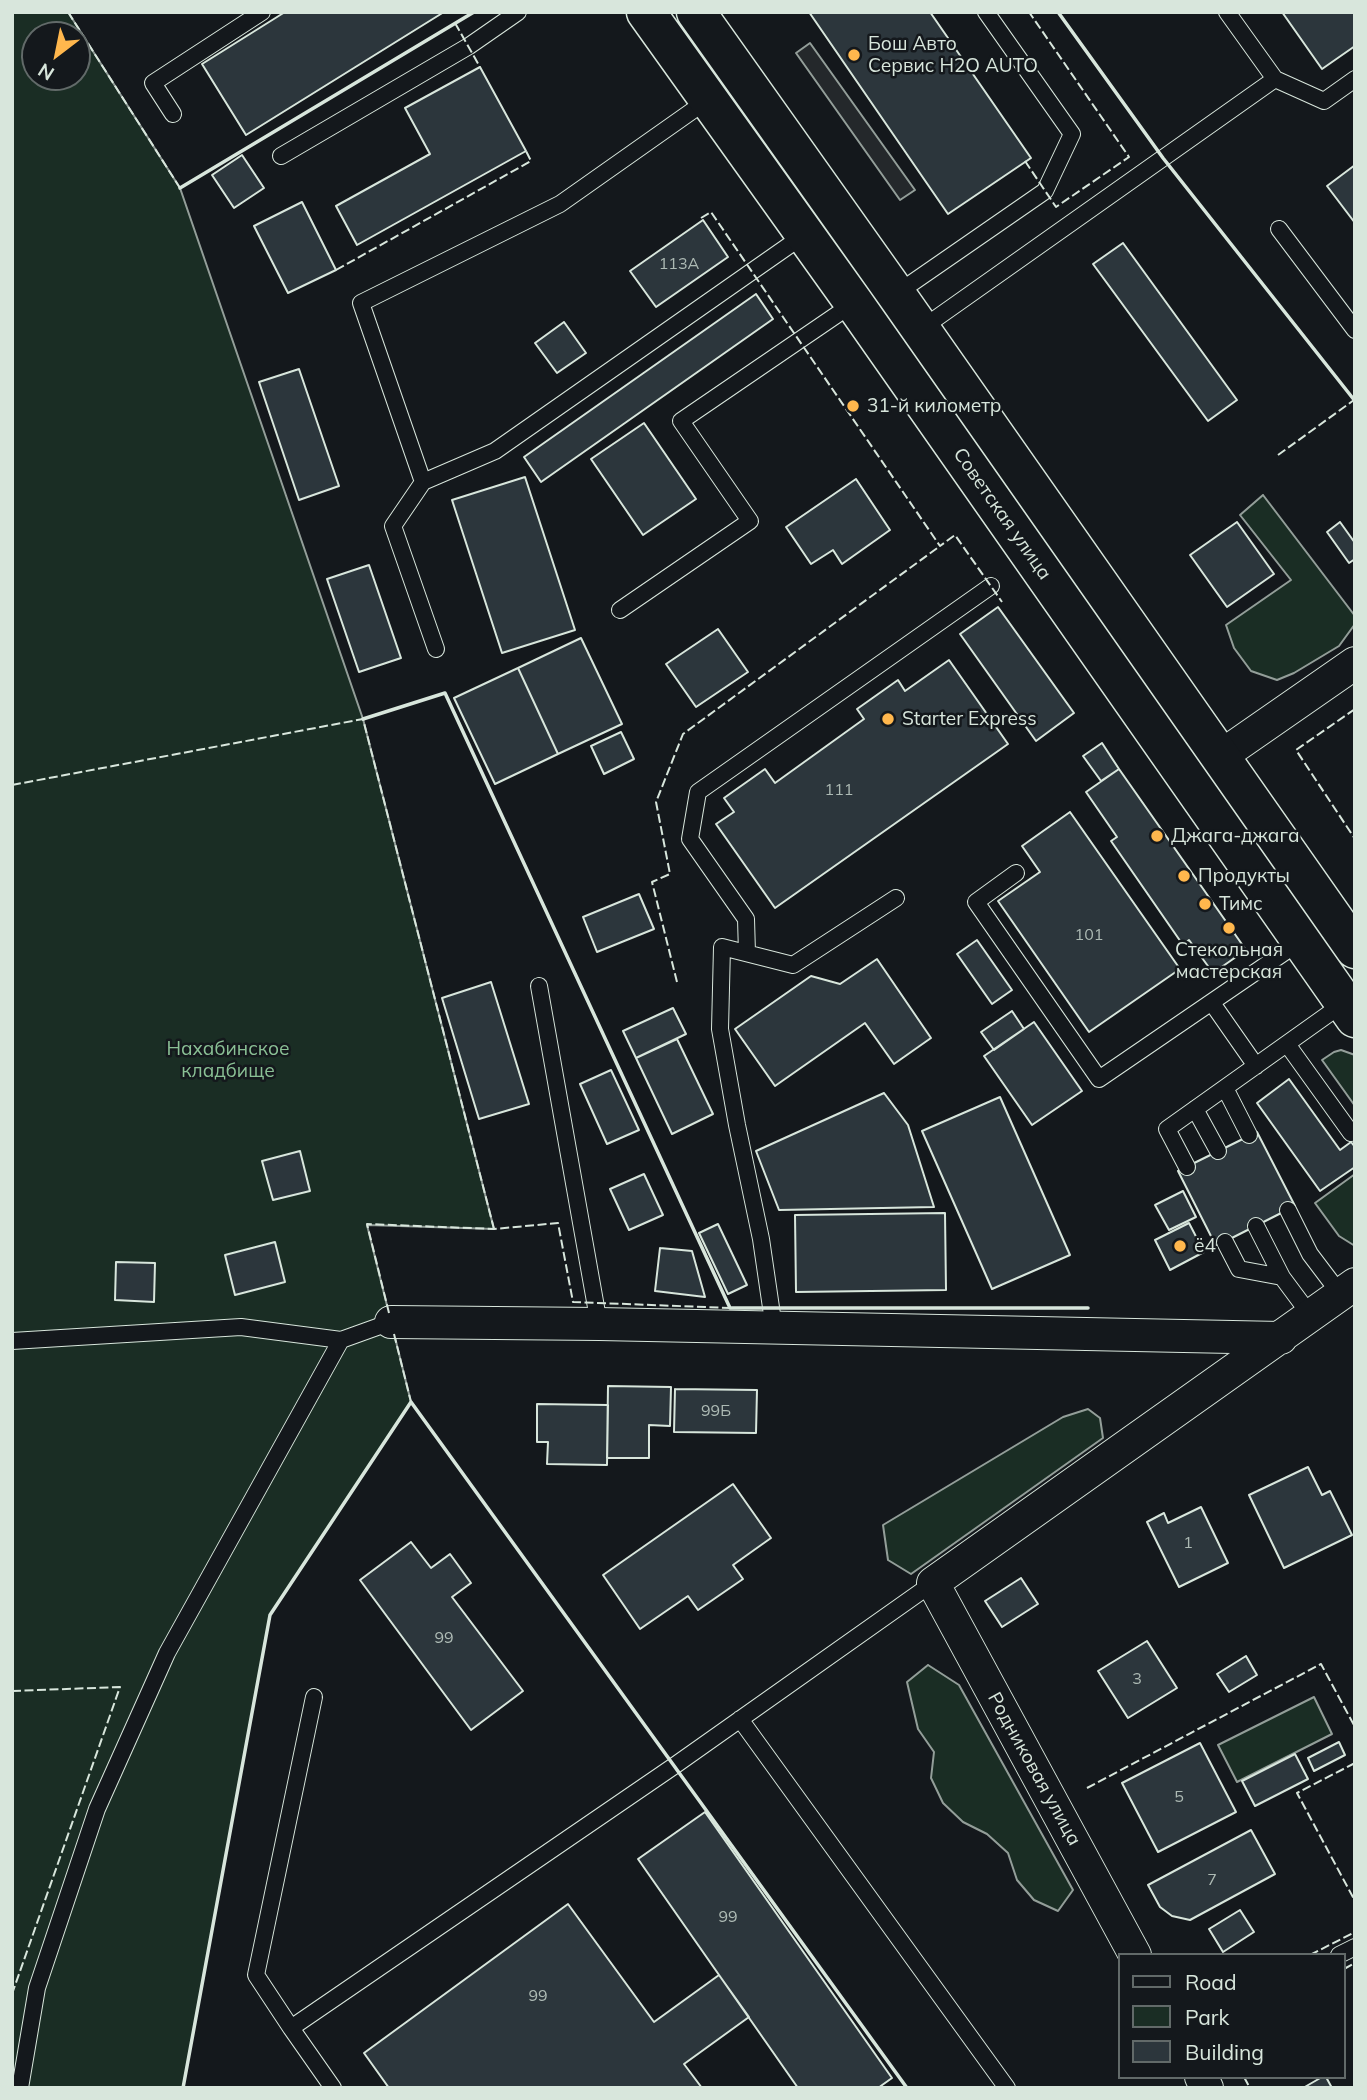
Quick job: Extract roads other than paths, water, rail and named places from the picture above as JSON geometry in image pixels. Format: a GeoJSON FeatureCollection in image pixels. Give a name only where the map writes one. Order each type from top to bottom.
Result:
{"type":"FeatureCollection","features":[{"type":"Feature","properties":{"kind":"main road","name":"Советская улица"},"geometry":{"type":"LineString","coordinates":[[646,12],[854,303],[1350,1011]]}},
{"type":"Feature","properties":{"kind":"main road","name":"Советская улица"},"geometry":{"type":"LineString","coordinates":[[696,12],[1355,949]]}},
{"type":"Feature","properties":{"kind":"street"},"geometry":{"type":"LineString","coordinates":[[1221,756],[1355,663]]}},
{"type":"Feature","properties":{"kind":"street"},"geometry":{"type":"LineString","coordinates":[[933,1583],[1348,1289]]}},
{"type":"Feature","properties":{"kind":"street"},"geometry":{"type":"LineString","coordinates":[[391,1322],[1281,1338]]}},
{"type":"Feature","properties":{"kind":"street","name":"Родниковая улица"},"geometry":{"type":"LineString","coordinates":[[933,1583],[1134,1953]]}},
{"type":"Feature","properties":{"kind":"lane"},"geometry":{"type":"LineString","coordinates":[[173,114],[153,83],[262,12]]}},
{"type":"Feature","properties":{"kind":"lane"},"geometry":{"type":"LineString","coordinates":[[281,156],[469,46],[518,12]]}},
{"type":"Feature","properties":{"kind":"lane"},"geometry":{"type":"LineString","coordinates":[[896,294],[1045,191],[1072,134],[986,12]]}},
{"type":"Feature","properties":{"kind":"lane"},"geometry":{"type":"LineString","coordinates":[[1227,12],[1275,79],[1324,102],[1355,79]]}},
{"type":"Feature","properties":{"kind":"lane"},"geometry":{"type":"LineString","coordinates":[[921,330],[1275,79]]}},
{"type":"Feature","properties":{"kind":"lane"},"geometry":{"type":"LineString","coordinates":[[423,482],[361,303],[560,204],[709,100]]}},
{"type":"Feature","properties":{"kind":"lane"},"geometry":{"type":"LineString","coordinates":[[1279,229],[1355,330]]}},
{"type":"Feature","properties":{"kind":"lane"},"geometry":{"type":"LineString","coordinates":[[436,649],[393,526],[423,482],[495,451],[804,234]]}},
{"type":"Feature","properties":{"kind":"lane"},"geometry":{"type":"LineString","coordinates":[[620,610],[750,521],[681,421],[854,303]]}},
{"type":"Feature","properties":{"kind":"lane"},"geometry":{"type":"LineString","coordinates":[[747,953],[747,919],[690,839],[698,792],[991,586]]}},
{"type":"Feature","properties":{"kind":"lane"},"geometry":{"type":"LineString","coordinates":[[1016,873],[976,902],[1099,1079],[1301,941]]}},
{"type":"Feature","properties":{"kind":"lane"},"geometry":{"type":"LineString","coordinates":[[774,1328],[761,1239],[720,1029],[722,947],[793,965],[897,898]]}},
{"type":"Feature","properties":{"kind":"lane"},"geometry":{"type":"LineString","coordinates":[[539,986],[599,1324]]}},
{"type":"Feature","properties":{"kind":"lane"},"geometry":{"type":"LineString","coordinates":[[1212,1003],[1256,1066]]}},
{"type":"Feature","properties":{"kind":"lane"},"geometry":{"type":"LineString","coordinates":[[1187,1167],[1167,1129],[1287,1044],[1350,1011]]}},
{"type":"Feature","properties":{"kind":"lane"},"geometry":{"type":"LineString","coordinates":[[1287,1044],[1351,1133]]}},
{"type":"Feature","properties":{"kind":"lane"},"geometry":{"type":"LineString","coordinates":[[1226,1088],[1250,1135]]}},
{"type":"Feature","properties":{"kind":"lane"},"geometry":{"type":"LineString","coordinates":[[1195,1109],[1218,1152]]}},
{"type":"Feature","properties":{"kind":"lane"},"geometry":{"type":"LineString","coordinates":[[1288,1210],[1310,1254],[1348,1289]]}},
{"type":"Feature","properties":{"kind":"lane"},"geometry":{"type":"LineString","coordinates":[[1256,1226],[1282,1277],[1311,1316]]}},
{"type":"Feature","properties":{"kind":"lane"},"geometry":{"type":"LineString","coordinates":[[1225,1242],[1239,1269],[1282,1277]]}},
{"type":"Feature","properties":{"kind":"lane"},"geometry":{"type":"LineString","coordinates":[[12,1341],[241,1327],[341,1340],[391,1322]]}},
{"type":"Feature","properties":{"kind":"lane"},"geometry":{"type":"LineString","coordinates":[[20,2088],[37,1988],[97,1810],[167,1653],[341,1340]]}},
{"type":"Feature","properties":{"kind":"lane"},"geometry":{"type":"LineString","coordinates":[[291,2028],[933,1583]]}},
{"type":"Feature","properties":{"kind":"lane"},"geometry":{"type":"LineString","coordinates":[[314,1697],[256,1975],[333,2088]]}},
{"type":"Feature","properties":{"kind":"lane"},"geometry":{"type":"LineString","coordinates":[[740,1719],[1007,2088]]}},
{"type":"Feature","properties":{"kind":"place","name":"Бош Авто Сервис H2O AUTO"},"geometry":{"type":"Point","coordinates":[854,55]}},
{"type":"Feature","properties":{"kind":"place","name":"31-й километр"},"geometry":{"type":"Point","coordinates":[853,406]}},
{"type":"Feature","properties":{"kind":"place","name":"Starter Express"},"geometry":{"type":"Point","coordinates":[888,719]}},
{"type":"Feature","properties":{"kind":"place","name":"Джага-джага"},"geometry":{"type":"Point","coordinates":[1157,836]}},
{"type":"Feature","properties":{"kind":"place","name":"Продукты"},"geometry":{"type":"Point","coordinates":[1184,876]}},
{"type":"Feature","properties":{"kind":"place","name":"Тимс"},"geometry":{"type":"Point","coordinates":[1205,904]}},
{"type":"Feature","properties":{"kind":"place","name":"Стекольная мастерская"},"geometry":{"type":"Point","coordinates":[1229,928]}},
{"type":"Feature","properties":{"kind":"place","name":"ё4"},"geometry":{"type":"Point","coordinates":[1180,1246]}},
{"type":"Feature","properties":{"kind":"park label","name":"Нахабинское кладбище"},"geometry":{"type":"Point","coordinates":[228,1060]}}]}
